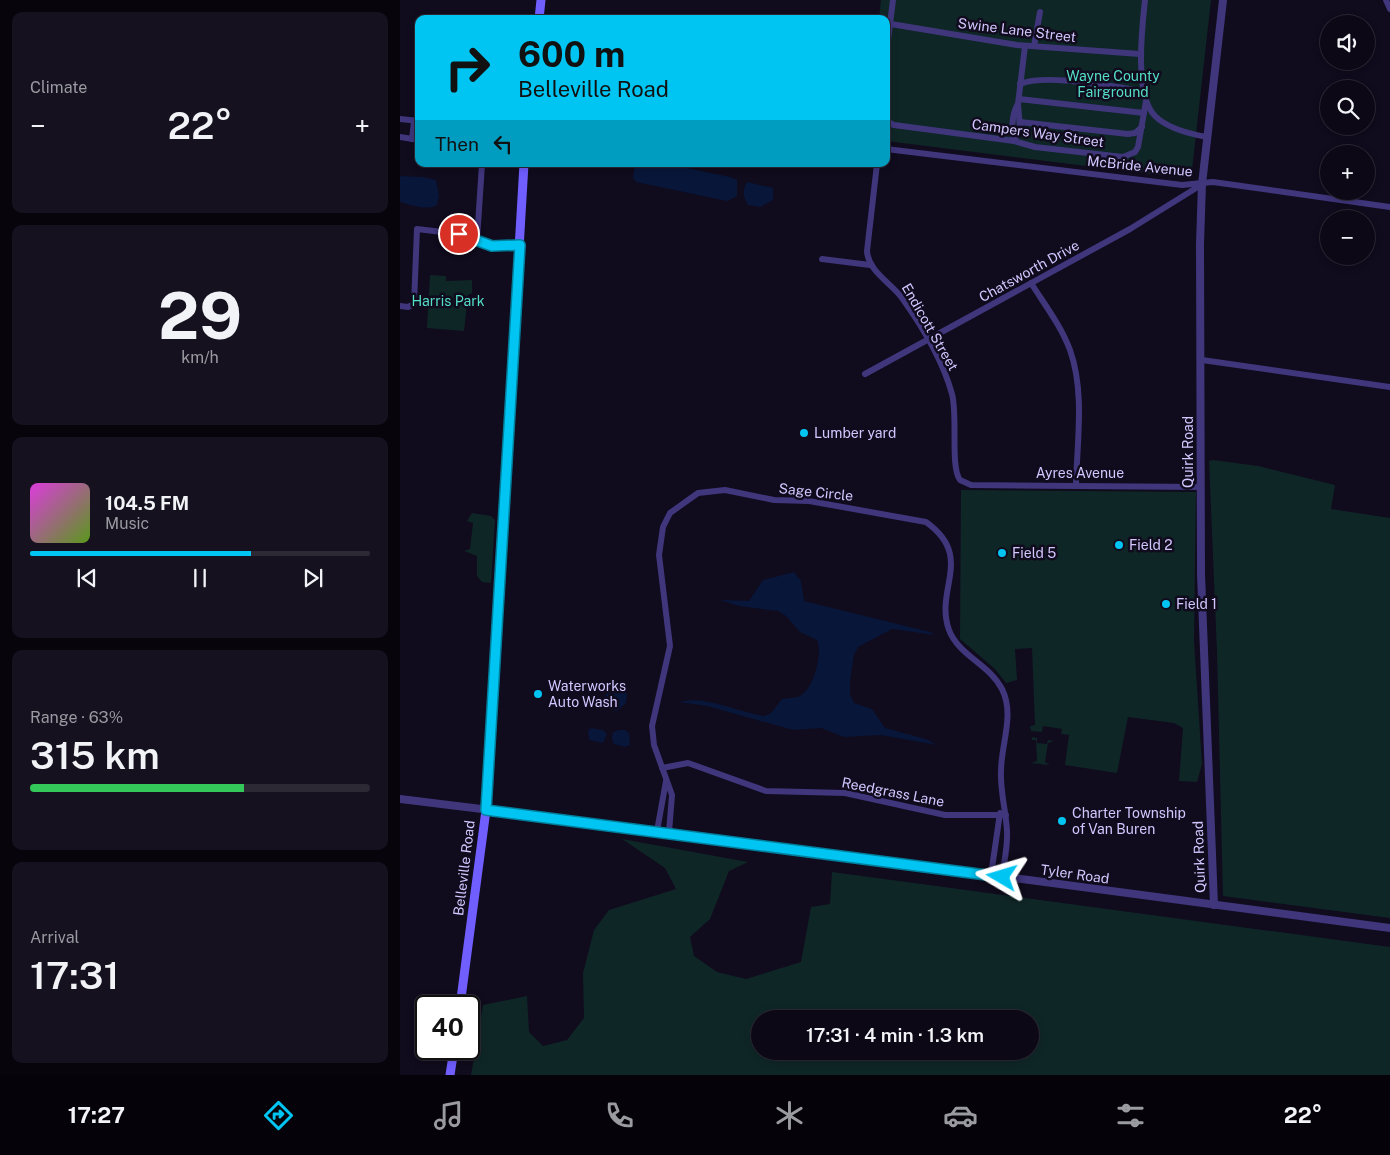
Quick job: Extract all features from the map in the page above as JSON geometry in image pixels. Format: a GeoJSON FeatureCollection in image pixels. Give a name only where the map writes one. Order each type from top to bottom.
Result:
{"type":"FeatureCollection","features":[{"type":"Feature","properties":{"kind":"main road"},"geometry":{"type":"LineString","coordinates":[[540,15],[542,0]]}},
{"type":"Feature","properties":{"kind":"main road","name":"Belleville Road"},"geometry":{"type":"LineString","coordinates":[[461,995],[486,810],[524,167]]}},
{"type":"Feature","properties":{"kind":"main road"},"geometry":{"type":"LineString","coordinates":[[450,1075],[452,1060]]}},
{"type":"Feature","properties":{"kind":"street"},"geometry":{"type":"LineString","coordinates":[[890,30],[893,0]]}},
{"type":"Feature","properties":{"kind":"street"},"geometry":{"type":"LineString","coordinates":[[1144,0],[1140,54],[1146,101],[1155,116],[1166,124],[1207,137]]}},
{"type":"Feature","properties":{"kind":"street","name":"Quirk Road"},"geometry":{"type":"LineString","coordinates":[[1214,905],[1201,574],[1202,184],[1223,0]]}},
{"type":"Feature","properties":{"kind":"street"},"geometry":{"type":"LineString","coordinates":[[1386,0],[1390,10]]}},
{"type":"Feature","properties":{"kind":"street"},"geometry":{"type":"LineString","coordinates":[[1034,46],[1040,12]]}},
{"type":"Feature","properties":{"kind":"street","name":"Swine Lane Street"},"geometry":{"type":"LineString","coordinates":[[891,24],[1025,46],[1140,54]]}},
{"type":"Feature","properties":{"kind":"street"},"geometry":{"type":"LineString","coordinates":[[1014,141],[1020,122],[1020,84],[1025,46]]}},
{"type":"Feature","properties":{"kind":"street"},"geometry":{"type":"LineString","coordinates":[[1020,84],[1029,80],[1050,80],[1144,90]]}},
{"type":"Feature","properties":{"kind":"street"},"geometry":{"type":"LineString","coordinates":[[1019,101],[1144,113]]}},
{"type":"Feature","properties":{"kind":"street"},"geometry":{"type":"LineString","coordinates":[[1014,141],[1012,134],[1015,109],[1019,101]]}},
{"type":"Feature","properties":{"kind":"street","name":"Campers Way Street"},"geometry":{"type":"LineString","coordinates":[[890,122],[894,125],[1014,141],[1035,147],[1123,157],[1135,152],[1138,147],[1146,101]]}},
{"type":"Feature","properties":{"kind":"street"},"geometry":{"type":"LineString","coordinates":[[400,119],[415,121]]}},
{"type":"Feature","properties":{"kind":"street"},"geometry":{"type":"LineString","coordinates":[[1020,122],[1128,134],[1136,133],[1142,127]]}},
{"type":"Feature","properties":{"kind":"street"},"geometry":{"type":"LineString","coordinates":[[400,137],[415,139]]}},
{"type":"Feature","properties":{"kind":"street","name":"McBride Avenue"},"geometry":{"type":"LineString","coordinates":[[890,149],[1182,185],[1213,182],[1390,207]]}},
{"type":"Feature","properties":{"kind":"street"},"geometry":{"type":"LineString","coordinates":[[477,240],[482,167]]}},
{"type":"Feature","properties":{"kind":"street"},"geometry":{"type":"LineString","coordinates":[[822,259],[870,265],[866,251],[877,167]]}},
{"type":"Feature","properties":{"kind":"street","name":"Chatsworth Drive"},"geometry":{"type":"LineString","coordinates":[[865,374],[1130,229],[1202,184]]}},
{"type":"Feature","properties":{"kind":"street"},"geometry":{"type":"LineString","coordinates":[[400,306],[408,307],[414,304],[417,229],[459,234],[492,246],[520,245]]}},
{"type":"Feature","properties":{"kind":"street","name":"Endicott Street"},"geometry":{"type":"LineString","coordinates":[[870,265],[889,282],[902,298],[928,341],[946,377],[953,399],[956,426],[955,470],[960,480]]}},
{"type":"Feature","properties":{"kind":"street"},"geometry":{"type":"LineString","coordinates":[[1031,283],[1062,332],[1073,360],[1078,398],[1076,485]]}},
{"type":"Feature","properties":{"kind":"street"},"geometry":{"type":"LineString","coordinates":[[1202,360],[1390,388]]}},
{"type":"Feature","properties":{"kind":"street","name":"Ayres Avenue"},"geometry":{"type":"LineString","coordinates":[[960,480],[971,485],[1201,487]]}},
{"type":"Feature","properties":{"kind":"street","name":"Sage Circle"},"geometry":{"type":"LineString","coordinates":[[669,832],[672,795],[662,768],[652,726],[670,646],[660,554],[661,536],[670,513],[698,493],[725,490],[774,500],[809,501],[926,522],[940,532],[948,544],[952,567],[946,609],[949,629],[959,647],[987,670],[1002,688],[1006,704],[1007,732],[1001,772],[1004,805],[991,875]]}},
{"type":"Feature","properties":{"kind":"street","name":"Reedgrass Lane"},"geometry":{"type":"LineString","coordinates":[[662,768],[675,764],[688,764],[766,791],[845,794],[945,815],[1002,815]]}},
{"type":"Feature","properties":{"kind":"street","name":"Sage Circle"},"geometry":{"type":"LineString","coordinates":[[657,831],[666,781]]}},
{"type":"Feature","properties":{"kind":"street","name":"Tyler Road"},"geometry":{"type":"LineString","coordinates":[[400,799],[669,832],[1390,928]]}},
{"type":"Feature","properties":{"kind":"street","name":"Sage Circle"},"geometry":{"type":"LineString","coordinates":[[1002,815],[1008,834],[1002,877]]}},
{"type":"Feature","properties":{"kind":"green space","name":"Wayne County Fairground"},"geometry":{"type":"Polygon","coordinates":[[[881,0],[1211,0],[1191,179],[890,141],[890,15],[879,15],[881,0]]]}},
{"type":"Feature","properties":{"kind":"green space","name":"Harris Park"},"geometry":{"type":"Polygon","coordinates":[[[430,275],[446,276],[446,281],[472,280],[472,293],[468,295],[464,331],[427,328],[430,275]]]}},
{"type":"Feature","properties":{"kind":"green space"},"geometry":{"type":"Polygon","coordinates":[[[1209,461],[1258,466],[1335,485],[1331,509],[1390,518],[1390,918],[1223,896],[1217,652],[1209,461]]]}},
{"type":"Feature","properties":{"kind":"green space"},"geometry":{"type":"Polygon","coordinates":[[[961,490],[1196,492],[1194,641],[1202,764],[1197,782],[1179,781],[1183,728],[1174,723],[1128,717],[1117,773],[1065,765],[1069,735],[1061,734],[1062,729],[1043,726],[1042,732],[1031,731],[1030,726],[1035,725],[1032,648],[1015,649],[1017,680],[1006,683],[995,669],[960,639],[961,490]]]}},
{"type":"Feature","properties":{"kind":"green space"},"geometry":{"type":"Polygon","coordinates":[[[472,513],[491,516],[495,520],[491,583],[482,582],[477,576],[477,556],[464,551],[470,549],[473,523],[467,521],[472,513]]]}},
{"type":"Feature","properties":{"kind":"green space"},"geometry":{"type":"Polygon","coordinates":[[[1032,737],[1037,738],[1037,743],[1047,744],[1048,740],[1054,741],[1048,743],[1045,762],[1050,765],[1031,763],[1037,761],[1036,740],[1032,740],[1032,737]]]}},
{"type":"Feature","properties":{"kind":"green space"},"geometry":{"type":"Polygon","coordinates":[[[622,839],[748,862],[729,871],[710,919],[690,937],[694,956],[717,972],[746,979],[801,962],[811,907],[830,904],[832,872],[1390,947],[1390,1075],[471,1075],[474,1060],[480,1060],[480,1022],[483,1005],[527,996],[529,1032],[543,1046],[567,1040],[584,1018],[583,973],[594,930],[609,910],[676,889],[665,868],[622,839]]]}},
{"type":"Feature","properties":{"kind":"water"},"geometry":{"type":"Polygon","coordinates":[[[635,167],[682,167],[737,180],[737,196],[727,201],[636,182],[633,178],[635,167]]]}},
{"type":"Feature","properties":{"kind":"water"},"geometry":{"type":"Polygon","coordinates":[[[400,176],[423,177],[436,180],[439,196],[437,205],[424,207],[400,202],[400,176]]]}},
{"type":"Feature","properties":{"kind":"water"},"geometry":{"type":"Polygon","coordinates":[[[747,182],[773,188],[773,200],[760,207],[748,205],[744,194],[747,182]]]}},
{"type":"Feature","properties":{"kind":"water"},"geometry":{"type":"Polygon","coordinates":[[[794,572],[801,581],[804,601],[930,632],[935,635],[892,629],[858,647],[854,655],[850,694],[854,703],[872,709],[885,728],[926,739],[937,745],[881,735],[844,737],[821,728],[793,730],[707,706],[679,702],[689,700],[710,702],[764,716],[771,713],[782,699],[798,697],[804,693],[813,680],[816,671],[819,654],[817,640],[800,632],[786,616],[778,611],[739,606],[720,600],[749,601],[763,580],[794,572]]]}},
{"type":"Feature","properties":{"kind":"water"},"geometry":{"type":"Polygon","coordinates":[[[609,690],[627,693],[626,703],[617,711],[605,707],[606,693],[609,690]]]}},
{"type":"Feature","properties":{"kind":"water"},"geometry":{"type":"Polygon","coordinates":[[[591,728],[603,730],[607,734],[603,743],[589,740],[588,731],[591,728]]]}},
{"type":"Feature","properties":{"kind":"water"},"geometry":{"type":"Polygon","coordinates":[[[625,730],[629,733],[630,745],[625,747],[614,744],[612,739],[613,732],[625,730]]]}},
{"type":"Feature","properties":{"kind":"place","name":"Lumber yard"},"geometry":{"type":"Point","coordinates":[804,433]}},
{"type":"Feature","properties":{"kind":"place","name":"Field 2"},"geometry":{"type":"Point","coordinates":[1119,545]}},
{"type":"Feature","properties":{"kind":"place","name":"Field 5"},"geometry":{"type":"Point","coordinates":[1002,553]}},
{"type":"Feature","properties":{"kind":"place","name":"Field 1"},"geometry":{"type":"Point","coordinates":[1166,604]}},
{"type":"Feature","properties":{"kind":"place","name":"Waterworks Auto Wash"},"geometry":{"type":"Point","coordinates":[538,694]}},
{"type":"Feature","properties":{"kind":"place","name":"Charter Township of Van Buren"},"geometry":{"type":"Point","coordinates":[1062,821]}},
{"type":"Feature","properties":{"kind":"route"},"geometry":{"type":"LineString","coordinates":[[459,234],[492,246],[520,245],[486,810],[652,830],[1002,877]]}}]}
